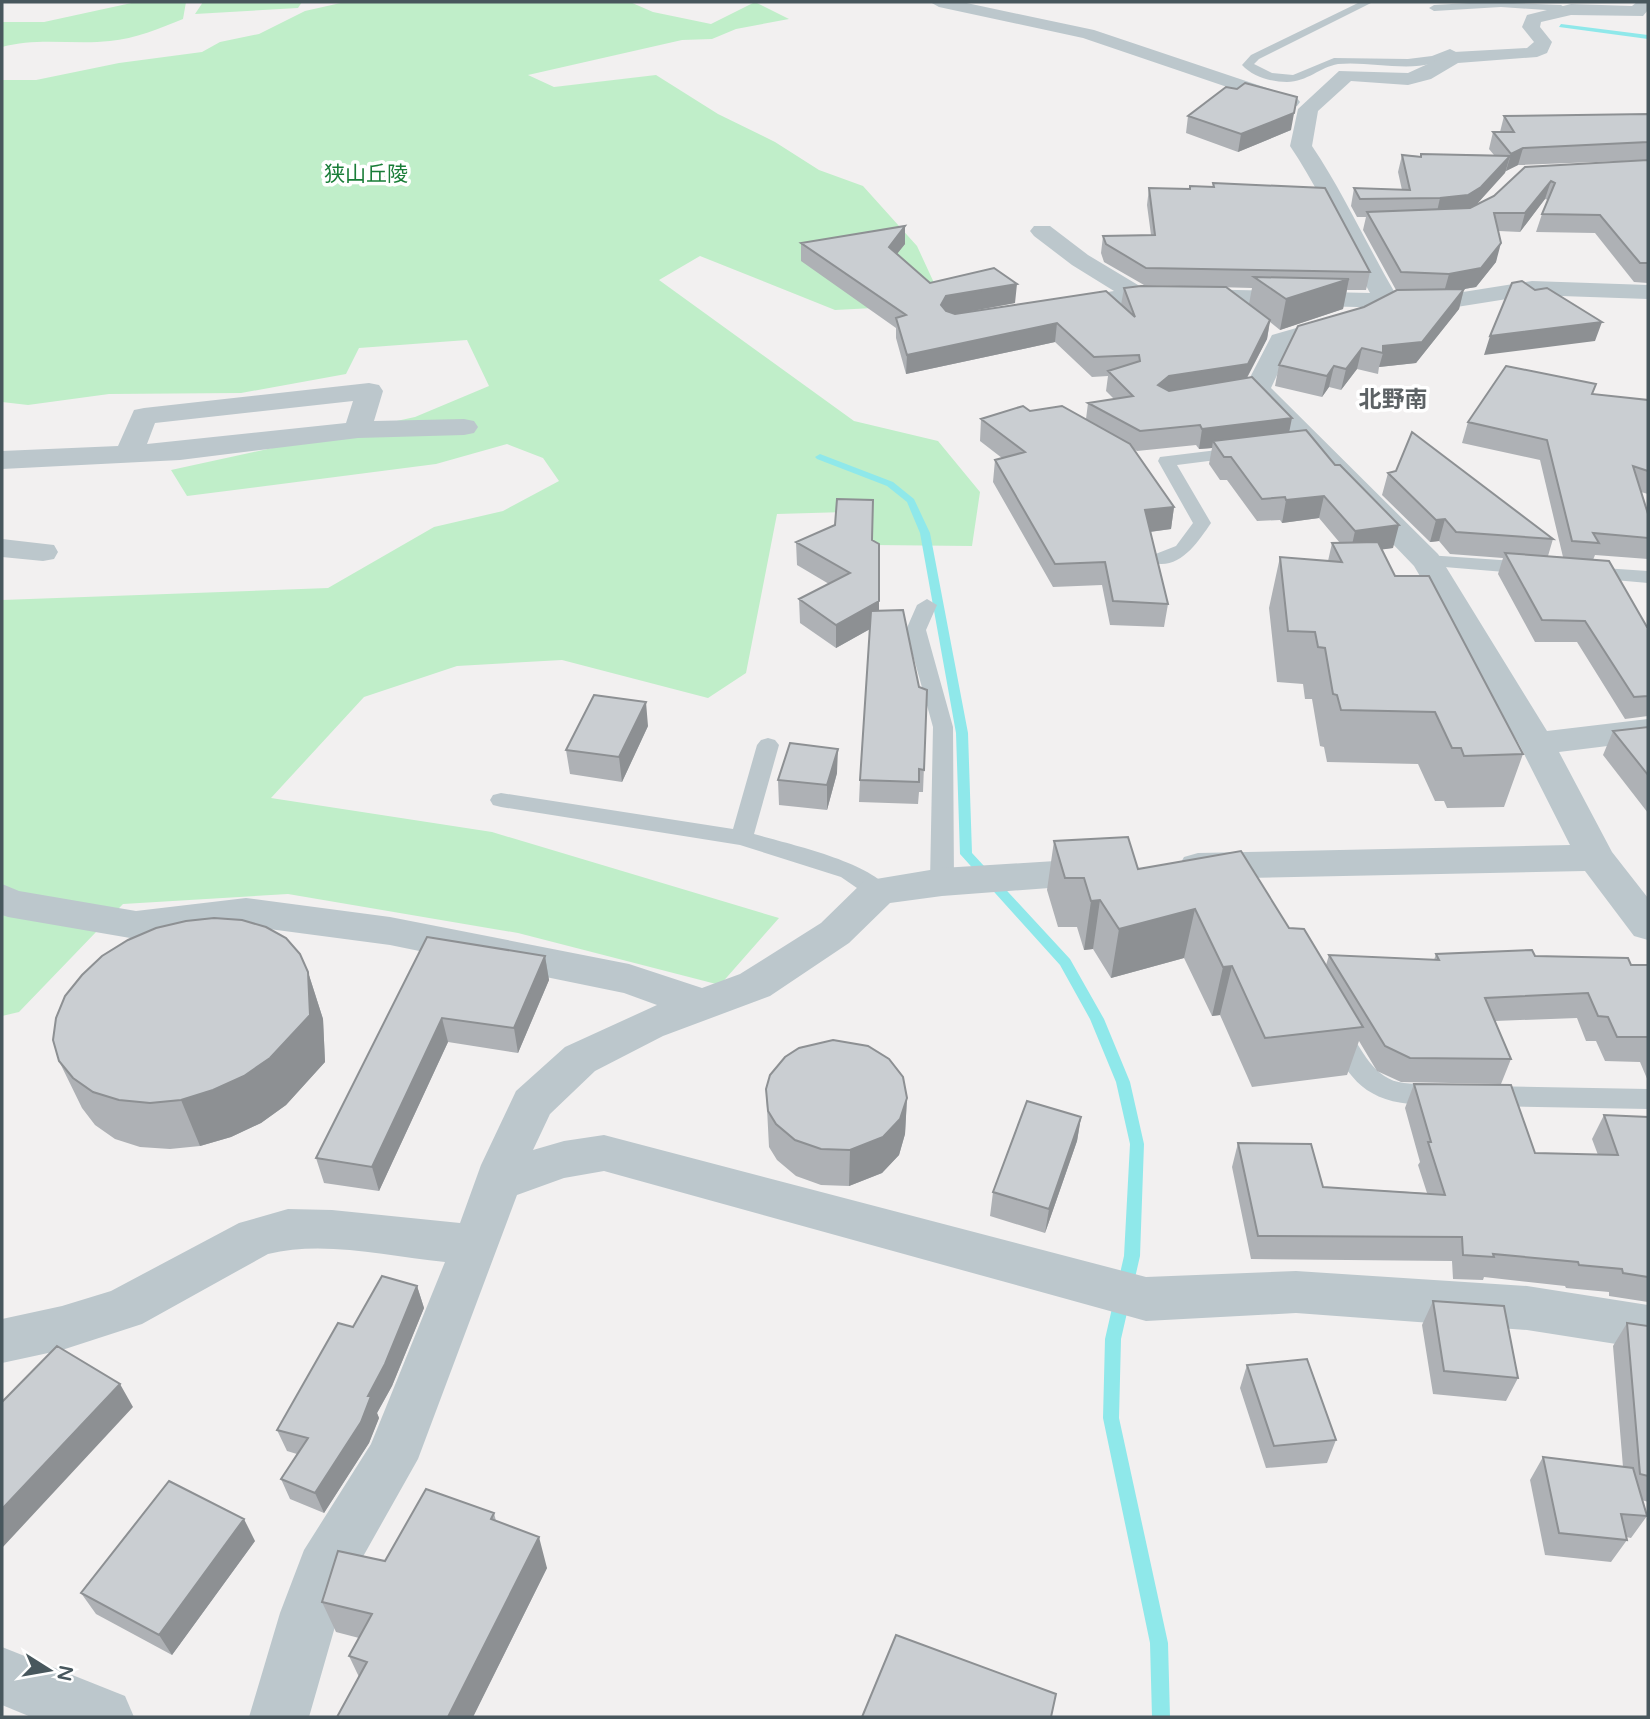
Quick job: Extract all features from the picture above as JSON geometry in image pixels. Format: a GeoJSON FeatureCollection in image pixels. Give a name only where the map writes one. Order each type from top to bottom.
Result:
{"type":"FeatureCollection","features":[{"type":"Feature","properties":{"kind":"street"},"geometry":{"type":"LineString","coordinates":[[939,2],[1088,34],[1308,109]]}},
{"type":"Feature","properties":{"kind":"street"},"geometry":{"type":"LineString","coordinates":[[1386,300],[1343,223],[1320,174],[1301,146],[1308,109],[1346,75],[1408,79],[1424,75],[1454,58],[1530,53],[1540,49],[1543,42],[1531,27],[1533,19],[1561,8],[1644,9]]}},
{"type":"Feature","properties":{"kind":"street"},"geometry":{"type":"LineString","coordinates":[[1042,231],[1080,260],[1138,295]]}},
{"type":"Feature","properties":{"kind":"street"},"geometry":{"type":"LineString","coordinates":[[1042,309],[1138,295],[1444,302],[1532,288],[1648,292]]}},
{"type":"Feature","properties":{"kind":"street"},"geometry":{"type":"LineString","coordinates":[[1386,300],[1372,312],[1348,321],[1276,336],[1251,390],[1298,445],[1427,561],[1537,744],[1596,858],[1648,926]]}},
{"type":"Feature","properties":{"kind":"street"},"geometry":{"type":"LineString","coordinates":[[129,454],[145,416],[369,391],[358,430]]}},
{"type":"Feature","properties":{"kind":"street"},"geometry":{"type":"LineString","coordinates":[[2,460],[180,451],[358,430],[464,427]]}},
{"type":"Feature","properties":{"kind":"street"},"geometry":{"type":"LineString","coordinates":[[2,548],[43,552]]}},
{"type":"Feature","properties":{"kind":"street"},"geometry":{"type":"LineString","coordinates":[[1537,744],[1648,730]]}},
{"type":"Feature","properties":{"kind":"street"},"geometry":{"type":"LineString","coordinates":[[279,1717],[308,1613],[324,1570],[391,1459],[476,1245],[504,1166],[532,1103],[580,1059],[648,1025],[755,985],[835,933],[878,891],[972,879],[1151,869],[1246,875],[1394,864],[1596,858]]}},
{"type":"Feature","properties":{"kind":"street"},"geometry":{"type":"LineString","coordinates":[[2,898],[8,903],[136,925],[246,912],[390,931],[629,979],[704,1004]]}},
{"type":"Feature","properties":{"kind":"street"},"geometry":{"type":"LineString","coordinates":[[500,1181],[555,1161],[604,1153],[1129,1294],[1296,1293],[1527,1308],[1648,1327]]}},
{"type":"Feature","properties":{"kind":"street"},"geometry":{"type":"LineString","coordinates":[[2,1342],[62,1328],[124,1309],[256,1237],[288,1229],[332,1230],[476,1245]]}},
{"type":"Feature","properties":{"kind":"street"},"geometry":{"type":"LineString","coordinates":[[2,1676],[104,1717]]}},
{"type":"Feature","properties":{"kind":"lane"},"geometry":{"type":"LineString","coordinates":[[1368,2],[1255,57],[1248,65],[1257,73],[1291,78],[1307,76],[1336,61],[1393,65],[1437,58],[1450,52]]}},
{"type":"Feature","properties":{"kind":"lane"},"geometry":{"type":"LineString","coordinates":[[1434,8],[1501,4],[1561,8]]}},
{"type":"Feature","properties":{"kind":"lane"},"geometry":{"type":"LineString","coordinates":[[1343,223],[1366,225]]}},
{"type":"Feature","properties":{"kind":"lane"},"geometry":{"type":"LineString","coordinates":[[1225,298],[1248,315]]}},
{"type":"Feature","properties":{"kind":"lane"},"geometry":{"type":"LineString","coordinates":[[1146,461],[1258,450]]}},
{"type":"Feature","properties":{"kind":"lane"},"geometry":{"type":"LineString","coordinates":[[1160,559],[1182,550],[1202,523],[1166,461]]}},
{"type":"Feature","properties":{"kind":"lane"},"geometry":{"type":"LineString","coordinates":[[1427,561],[1648,577]]}},
{"type":"Feature","properties":{"kind":"lane"},"geometry":{"type":"LineString","coordinates":[[927,605],[916,630],[943,727],[972,879]]}},
{"type":"Feature","properties":{"kind":"lane"},"geometry":{"type":"LineString","coordinates":[[741,838],[768,746]]}},
{"type":"Feature","properties":{"kind":"lane"},"geometry":{"type":"LineString","coordinates":[[501,800],[741,838],[849,871],[878,891]]}},
{"type":"Feature","properties":{"kind":"lane"},"geometry":{"type":"LineString","coordinates":[[1323,1008],[1366,1080],[1397,1095],[1648,1099]]}},
{"type":"Feature","properties":{"kind":"green space"},"geometry":{"type":"Polygon","coordinates":[[[136,2],[186,2],[183,19],[129,38],[96,42],[29,42],[2,47],[2,22],[44,22],[136,2]]]}},
{"type":"Feature","properties":{"kind":"green space"},"geometry":{"type":"Polygon","coordinates":[[[203,2],[302,2],[298,8],[195,14],[203,2]]]}},
{"type":"Feature","properties":{"kind":"green space","name":"狭山丘陵"},"geometry":{"type":"Polygon","coordinates":[[[345,2],[630,2],[653,12],[711,24],[755,2],[789,19],[736,29],[712,39],[682,40],[528,75],[554,87],[656,75],[718,114],[775,142],[819,170],[863,186],[917,246],[941,298],[893,307],[835,310],[700,256],[659,280],[854,421],[938,441],[980,492],[972,546],[874,545],[846,512],[777,514],[746,673],[708,698],[562,660],[457,666],[364,697],[271,798],[492,832],[779,918],[720,985],[518,933],[288,894],[123,904],[19,1012],[2,1016],[2,600],[328,588],[434,527],[503,511],[559,481],[543,458],[507,444],[436,464],[187,496],[171,470],[415,417],[489,386],[467,340],[359,348],[346,374],[241,393],[109,394],[28,405],[2,402],[2,80],[36,80],[119,63],[202,52],[220,42],[259,34],[305,11],[345,2]]]}},
{"type":"Feature","properties":{"kind":"building"},"geometry":{"type":"Polygon","coordinates":[[[1245,83],[1297,97],[1294,113],[1241,134],[1188,116],[1226,87],[1237,89],[1245,83]]]}},
{"type":"Feature","properties":{"kind":"building"},"geometry":{"type":"Polygon","coordinates":[[[1648,114],[1648,142],[1523,148],[1511,154],[1493,132],[1514,132],[1504,116],[1648,114]]]}},
{"type":"Feature","properties":{"kind":"building"},"geometry":{"type":"Polygon","coordinates":[[[1421,154],[1510,156],[1481,187],[1468,195],[1360,199],[1354,188],[1410,190],[1402,155],[1421,157],[1421,154]]]}},
{"type":"Feature","properties":{"kind":"building"},"geometry":{"type":"Polygon","coordinates":[[[1648,160],[1648,263],[1640,263],[1600,215],[1542,214],[1555,183],[1551,181],[1525,213],[1494,213],[1501,243],[1481,268],[1449,274],[1401,272],[1367,212],[1470,208],[1494,196],[1525,167],[1648,160]]]}},
{"type":"Feature","properties":{"kind":"building"},"geometry":{"type":"Polygon","coordinates":[[[1213,183],[1325,188],[1370,272],[1146,268],[1106,244],[1103,236],[1155,235],[1149,188],[1190,189],[1190,186],[1214,187],[1213,183]]]}},
{"type":"Feature","properties":{"kind":"building"},"geometry":{"type":"Polygon","coordinates":[[[905,226],[889,247],[930,283],[994,268],[1017,284],[946,296],[941,305],[946,311],[955,314],[1106,291],[1135,317],[1124,288],[1226,287],[1270,320],[1248,364],[1169,376],[1158,385],[1169,391],[1252,377],[1292,418],[1202,429],[1200,425],[1140,431],[1088,403],[1133,396],[1108,371],[1140,361],[1139,355],[1094,357],[1057,323],[907,355],[896,318],[906,315],[801,243],[905,226]]]}},
{"type":"Feature","properties":{"kind":"building"},"geometry":{"type":"Polygon","coordinates":[[[1254,277],[1349,279],[1286,299],[1254,277]]]}},
{"type":"Feature","properties":{"kind":"building"},"geometry":{"type":"Polygon","coordinates":[[[1522,281],[1535,290],[1547,288],[1602,322],[1490,336],[1512,283],[1522,281]]]}},
{"type":"Feature","properties":{"kind":"building"},"geometry":{"type":"Polygon","coordinates":[[[1464,289],[1422,342],[1383,346],[1383,353],[1362,348],[1346,369],[1334,366],[1327,376],[1279,365],[1298,326],[1364,307],[1397,290],[1464,289]]]}},
{"type":"Feature","properties":{"kind":"building"},"geometry":{"type":"Polygon","coordinates":[[[1506,366],[1596,384],[1592,394],[1648,400],[1648,471],[1633,466],[1648,514],[1648,538],[1593,533],[1599,543],[1572,541],[1547,440],[1468,422],[1506,366]]]}},
{"type":"Feature","properties":{"kind":"building"},"geometry":{"type":"Polygon","coordinates":[[[1023,406],[1030,411],[1062,406],[1130,444],[1174,507],[1145,510],[1168,604],[1113,601],[1105,562],[1055,564],[995,460],[1025,452],[981,419],[1023,406]]]}},
{"type":"Feature","properties":{"kind":"building"},"geometry":{"type":"Polygon","coordinates":[[[1306,430],[1335,465],[1340,465],[1399,525],[1355,531],[1324,496],[1286,500],[1285,497],[1262,499],[1231,457],[1224,457],[1213,441],[1306,430]]]}},
{"type":"Feature","properties":{"kind":"building"},"geometry":{"type":"Polygon","coordinates":[[[1412,432],[1553,539],[1456,532],[1445,519],[1436,520],[1388,473],[1396,471],[1412,432]]]}},
{"type":"Feature","properties":{"kind":"building"},"geometry":{"type":"Polygon","coordinates":[[[837,499],[873,500],[872,540],[879,544],[879,601],[836,625],[799,599],[850,573],[796,542],[835,525],[837,499]]]}},
{"type":"Feature","properties":{"kind":"building"},"geometry":{"type":"Polygon","coordinates":[[[1378,542],[1395,576],[1429,576],[1523,754],[1464,756],[1461,748],[1452,748],[1435,712],[1341,710],[1337,695],[1333,694],[1325,648],[1318,647],[1315,632],[1288,631],[1280,557],[1342,562],[1332,543],[1378,542]]]}},
{"type":"Feature","properties":{"kind":"building"},"geometry":{"type":"Polygon","coordinates":[[[1505,553],[1609,561],[1648,627],[1648,696],[1634,697],[1585,621],[1542,620],[1505,553]]]}},
{"type":"Feature","properties":{"kind":"building"},"geometry":{"type":"Polygon","coordinates":[[[903,610],[919,687],[927,690],[924,770],[919,769],[919,782],[860,780],[871,611],[903,610]]]}},
{"type":"Feature","properties":{"kind":"building"},"geometry":{"type":"Polygon","coordinates":[[[594,695],[646,702],[619,757],[566,750],[594,695]]]}},
{"type":"Feature","properties":{"kind":"building"},"geometry":{"type":"Polygon","coordinates":[[[1648,727],[1648,775],[1613,731],[1648,727]]]}},
{"type":"Feature","properties":{"kind":"building"},"geometry":{"type":"Polygon","coordinates":[[[790,743],[838,749],[827,785],[778,780],[790,743]]]}},
{"type":"Feature","properties":{"kind":"building"},"geometry":{"type":"Polygon","coordinates":[[[1128,837],[1138,869],[1241,851],[1289,928],[1304,929],[1363,1027],[1265,1038],[1232,966],[1223,967],[1195,909],[1119,929],[1100,900],[1091,901],[1084,878],[1065,878],[1054,841],[1128,837]]]}},
{"type":"Feature","properties":{"kind":"building"},"geometry":{"type":"Polygon","coordinates":[[[214,918],[242,920],[266,927],[286,938],[300,954],[308,972],[310,1015],[270,1058],[244,1076],[181,1100],[150,1103],[119,1100],[93,1092],[73,1078],[59,1061],[53,1040],[56,1018],[65,996],[82,975],[102,956],[128,940],[156,928],[214,918]]]}},
{"type":"Feature","properties":{"kind":"building"},"geometry":{"type":"Polygon","coordinates":[[[427,937],[545,956],[514,1028],[442,1018],[372,1167],[316,1158],[427,937]]]}},
{"type":"Feature","properties":{"kind":"building"},"geometry":{"type":"Polygon","coordinates":[[[1532,950],[1535,956],[1628,958],[1631,965],[1648,965],[1648,1037],[1617,1037],[1608,1017],[1598,1016],[1588,993],[1485,998],[1511,1059],[1410,1058],[1385,1046],[1329,955],[1439,960],[1436,954],[1532,950]]]}},
{"type":"Feature","properties":{"kind":"building"},"geometry":{"type":"Polygon","coordinates":[[[833,1040],[868,1046],[889,1059],[903,1077],[907,1098],[900,1119],[883,1137],[850,1150],[821,1149],[795,1140],[776,1124],[768,1111],[766,1089],[770,1075],[785,1057],[799,1048],[833,1040]]]}},
{"type":"Feature","properties":{"kind":"building"},"geometry":{"type":"Polygon","coordinates":[[[1414,1084],[1511,1085],[1535,1153],[1618,1155],[1604,1115],[1648,1117],[1648,1277],[1623,1273],[1622,1269],[1579,1265],[1578,1262],[1493,1254],[1494,1257],[1463,1255],[1462,1237],[1258,1236],[1238,1143],[1311,1144],[1323,1187],[1445,1195],[1428,1142],[1431,1142],[1414,1084]]]}},
{"type":"Feature","properties":{"kind":"building"},"geometry":{"type":"Polygon","coordinates":[[[1027,1101],[1081,1117],[1049,1209],[993,1192],[1027,1101]]]}},
{"type":"Feature","properties":{"kind":"building"},"geometry":{"type":"Polygon","coordinates":[[[382,1276],[417,1286],[385,1364],[368,1396],[371,1396],[361,1422],[315,1493],[281,1479],[308,1438],[277,1430],[338,1323],[353,1327],[382,1276]]]}},
{"type":"Feature","properties":{"kind":"building"},"geometry":{"type":"Polygon","coordinates":[[[1433,1301],[1504,1306],[1518,1378],[1444,1371],[1433,1301]]]}},
{"type":"Feature","properties":{"kind":"building"},"geometry":{"type":"Polygon","coordinates":[[[1627,1323],[1648,1326],[1648,1476],[1640,1474],[1627,1323]]]}},
{"type":"Feature","properties":{"kind":"building"},"geometry":{"type":"Polygon","coordinates":[[[57,1346],[120,1384],[2,1509],[2,1402],[57,1346]]]}},
{"type":"Feature","properties":{"kind":"building"},"geometry":{"type":"Polygon","coordinates":[[[1307,1359],[1336,1440],[1274,1446],[1247,1365],[1307,1359]]]}},
{"type":"Feature","properties":{"kind":"building"},"geometry":{"type":"Polygon","coordinates":[[[1543,1457],[1633,1468],[1647,1516],[1621,1514],[1627,1540],[1559,1533],[1543,1457]]]}},
{"type":"Feature","properties":{"kind":"building"},"geometry":{"type":"Polygon","coordinates":[[[169,1481],[244,1519],[159,1635],[81,1593],[169,1481]]]}},
{"type":"Feature","properties":{"kind":"building"},"geometry":{"type":"Polygon","coordinates":[[[426,1489],[494,1513],[491,1519],[539,1537],[448,1717],[337,1717],[367,1662],[349,1656],[372,1614],[322,1602],[338,1551],[385,1561],[426,1489]]]}},
{"type":"Feature","properties":{"kind":"building"},"geometry":{"type":"Polygon","coordinates":[[[896,1635],[1056,1694],[1051,1717],[862,1717],[896,1635]]]}},
{"type":"Feature","properties":{"kind":"waterway"},"geometry":{"type":"LineString","coordinates":[[1561,26],[1648,37]]}},
{"type":"Feature","properties":{"kind":"waterway"},"geometry":{"type":"LineString","coordinates":[[820,457],[890,484],[911,501],[925,533],[962,733],[966,854],[1065,962],[1097,1019],[1123,1082],[1137,1144],[1132,1256],[1113,1339],[1111,1418],[1159,1643],[1161,1717]]}},
{"type":"Feature","properties":{"kind":"district","name":"北野南"},"geometry":{"type":"Point","coordinates":[1393,400]}}]}
